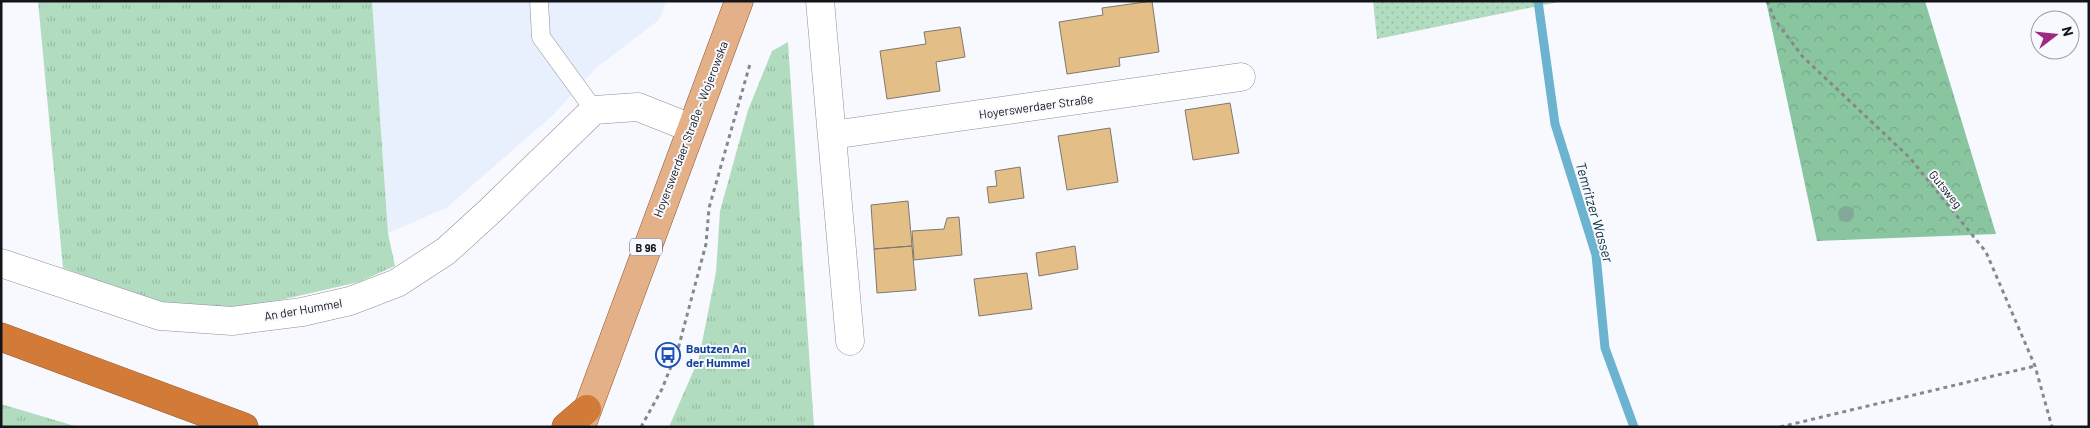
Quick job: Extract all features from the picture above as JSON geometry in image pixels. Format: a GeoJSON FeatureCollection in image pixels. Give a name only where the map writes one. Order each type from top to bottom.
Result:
{"type":"FeatureCollection","features":[{"type":"Feature","properties":{"kind":"highway"},"geometry":{"type":"LineString","coordinates":[[1,337],[244,427]]}},
{"type":"Feature","properties":{"kind":"highway"},"geometry":{"type":"LineString","coordinates":[[566,427],[584,418]]}},
{"type":"Feature","properties":{"kind":"main road","name":"Hoyerswerdaer Straße - Wojerowska"},"geometry":{"type":"LineString","coordinates":[[584,418],[739,1]]}},
{"type":"Feature","properties":{"kind":"street"},"geometry":{"type":"LineString","coordinates":[[820,1],[850,341]]}},
{"type":"Feature","properties":{"kind":"street","name":"Hoyerswerdaer Straße"},"geometry":{"type":"LineString","coordinates":[[832,135],[1241,77]]}},
{"type":"Feature","properties":{"kind":"street"},"geometry":{"type":"LineString","coordinates":[[594,110],[638,107],[691,128]]}},
{"type":"Feature","properties":{"kind":"street","name":"An der Hummel"},"geometry":{"type":"LineString","coordinates":[[1,262],[160,316],[232,320],[302,312],[350,301],[397,283],[446,251],[594,110]]}},
{"type":"Feature","properties":{"kind":"lane"},"geometry":{"type":"LineString","coordinates":[[539,1],[541,37],[594,110]]}},
{"type":"Feature","properties":{"kind":"path","name":"Gutsweg"},"geometry":{"type":"LineString","coordinates":[[1767,1],[1775,20],[1803,57],[1910,158],[1986,252],[2035,366],[2052,427]]}},
{"type":"Feature","properties":{"kind":"path"},"geometry":{"type":"LineString","coordinates":[[641,427],[662,390],[678,349],[706,244],[709,208],[752,56]]}},
{"type":"Feature","properties":{"kind":"path"},"geometry":{"type":"LineString","coordinates":[[1780,427],[2035,366]]}},
{"type":"Feature","properties":{"kind":"shaded area"},"geometry":{"type":"Polygon","coordinates":[[[372,1],[666,1],[659,20],[597,67],[552,116],[446,208],[388,233],[372,1]]]}},
{"type":"Feature","properties":{"kind":"green space"},"geometry":{"type":"Polygon","coordinates":[[[38,1],[372,1],[388,233],[395,266],[359,282],[237,310],[170,307],[63,268],[38,1]]]}},
{"type":"Feature","properties":{"kind":"green space"},"geometry":{"type":"Polygon","coordinates":[[[1373,1],[1563,1],[1377,39],[1373,1]]]}},
{"type":"Feature","properties":{"kind":"green space"},"geometry":{"type":"Polygon","coordinates":[[[1766,1],[1925,1],[1996,234],[1817,241],[1766,1]]]}},
{"type":"Feature","properties":{"kind":"green space"},"geometry":{"type":"Polygon","coordinates":[[[788,42],[814,427],[669,427],[699,358],[716,272],[720,211],[748,110],[772,51],[788,42]]]}},
{"type":"Feature","properties":{"kind":"green space"},"geometry":{"type":"Polygon","coordinates":[[[1,404],[78,427],[1,427],[1,404]]]}},
{"type":"Feature","properties":{"kind":"building"},"geometry":{"type":"Polygon","coordinates":[[[1152,1],[1159,52],[1119,58],[1120,66],[1067,74],[1059,22],[1103,15],[1102,8],[1152,1]]]}},
{"type":"Feature","properties":{"kind":"building"},"geometry":{"type":"Polygon","coordinates":[[[960,27],[965,57],[936,62],[940,91],[887,99],[880,51],[926,44],[924,32],[960,27]]]}},
{"type":"Feature","properties":{"kind":"building"},"geometry":{"type":"Polygon","coordinates":[[[1230,103],[1239,153],[1193,160],[1185,110],[1230,103]]]}},
{"type":"Feature","properties":{"kind":"building"},"geometry":{"type":"Polygon","coordinates":[[[1110,128],[1118,182],[1067,190],[1058,136],[1110,128]]]}},
{"type":"Feature","properties":{"kind":"building"},"geometry":{"type":"Polygon","coordinates":[[[1020,167],[1024,198],[989,203],[987,187],[997,186],[995,171],[1020,167]]]}},
{"type":"Feature","properties":{"kind":"building"},"geometry":{"type":"Polygon","coordinates":[[[908,201],[912,246],[874,249],[871,205],[908,201]]]}},
{"type":"Feature","properties":{"kind":"building"},"geometry":{"type":"Polygon","coordinates":[[[959,217],[962,255],[914,260],[912,231],[944,229],[947,218],[959,217]]]}},
{"type":"Feature","properties":{"kind":"building"},"geometry":{"type":"Polygon","coordinates":[[[912,246],[916,290],[877,293],[874,249],[912,246]]]}},
{"type":"Feature","properties":{"kind":"building"},"geometry":{"type":"Polygon","coordinates":[[[1075,246],[1078,269],[1039,276],[1036,253],[1075,246]]]}},
{"type":"Feature","properties":{"kind":"building"},"geometry":{"type":"Polygon","coordinates":[[[1027,273],[1032,309],[979,316],[974,279],[1027,273]]]}},
{"type":"Feature","properties":{"kind":"waterway","name":"Temritzer Wasser"},"geometry":{"type":"LineString","coordinates":[[1538,1],[1555,124],[1596,255],[1605,348],[1634,427]]}},
{"type":"Feature","properties":{"kind":"place","name":"Bautzen An der Hummel"},"geometry":{"type":"Point","coordinates":[668,355]}}]}
